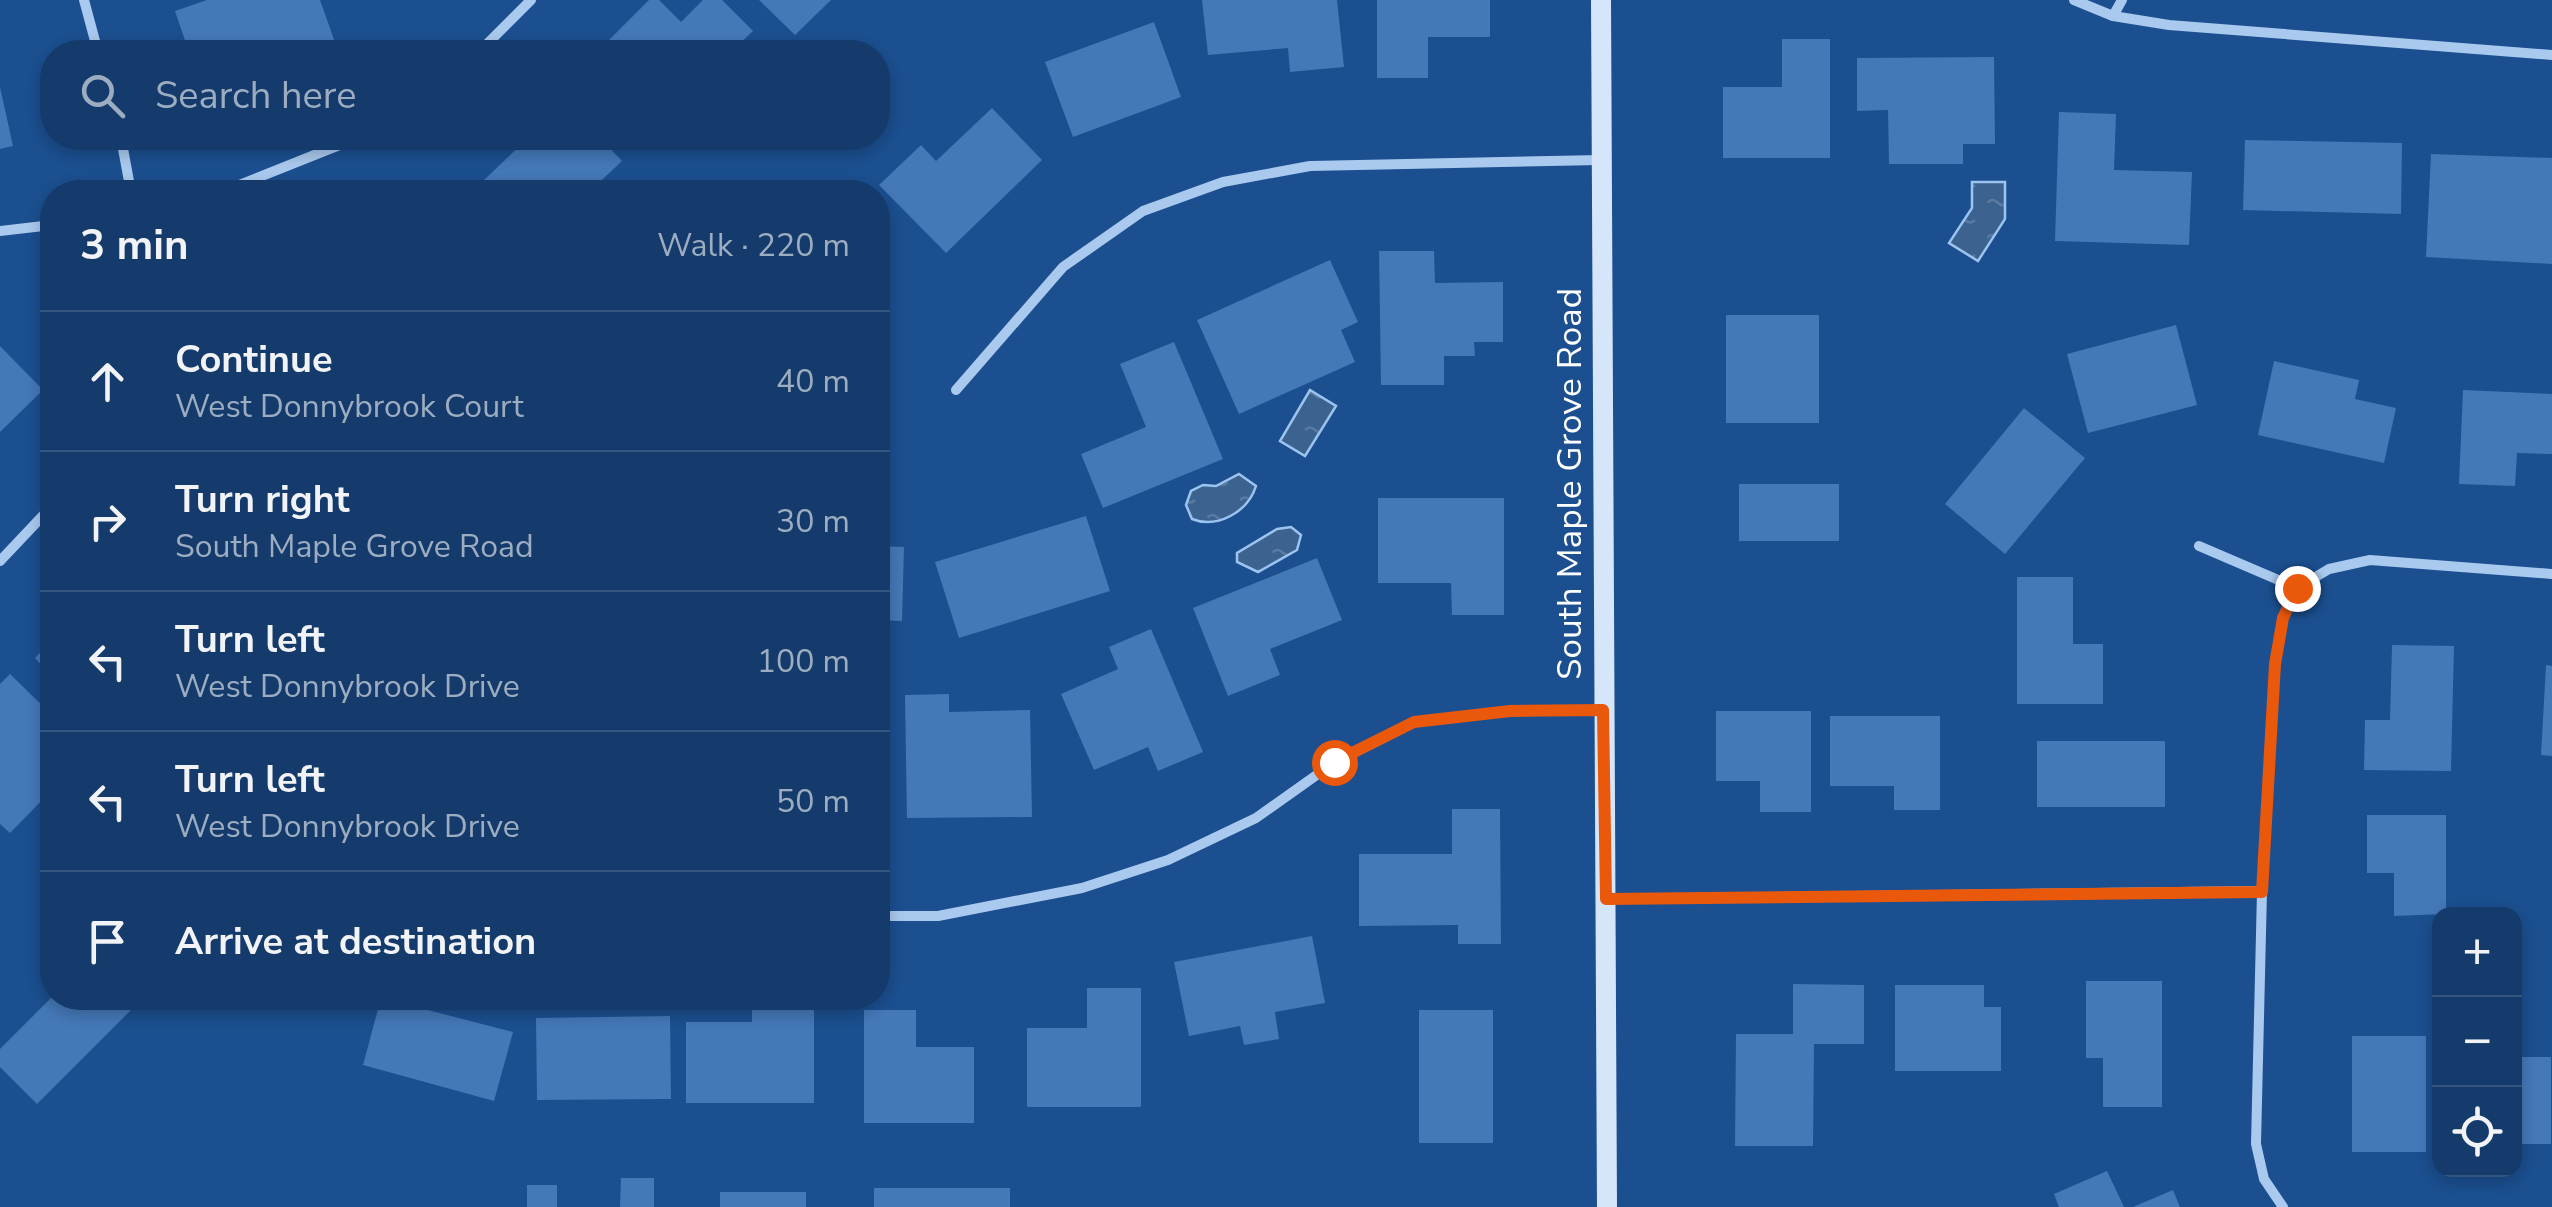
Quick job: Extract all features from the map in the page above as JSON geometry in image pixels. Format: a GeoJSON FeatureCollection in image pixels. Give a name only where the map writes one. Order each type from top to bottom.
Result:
{"type":"FeatureCollection","features":[{"type":"Feature","properties":{"kind":"main road","name":"South Maple Grove Road"},"geometry":{"type":"LineString","coordinates":[[1601,0],[1607,1207]]}},
{"type":"Feature","properties":{"kind":"street"},"geometry":{"type":"LineString","coordinates":[[84,0],[95,40]]}},
{"type":"Feature","properties":{"kind":"street"},"geometry":{"type":"LineString","coordinates":[[491,40],[530,0]]}},
{"type":"Feature","properties":{"kind":"street"},"geometry":{"type":"LineString","coordinates":[[2074,0],[2113,16],[2169,25],[2552,55]]}},
{"type":"Feature","properties":{"kind":"street"},"geometry":{"type":"LineString","coordinates":[[2113,16],[2122,0]]}},
{"type":"Feature","properties":{"kind":"street"},"geometry":{"type":"LineString","coordinates":[[123,150],[129,180]]}},
{"type":"Feature","properties":{"kind":"street"},"geometry":{"type":"LineString","coordinates":[[252,180],[327,150]]}},
{"type":"Feature","properties":{"kind":"street"},"geometry":{"type":"LineString","coordinates":[[956,390],[1063,266],[1143,212],[1223,182],[1310,166],[1600,160]]}},
{"type":"Feature","properties":{"kind":"street"},"geometry":{"type":"LineString","coordinates":[[0,231],[40,226]]}},
{"type":"Feature","properties":{"kind":"street"},"geometry":{"type":"LineString","coordinates":[[0,561],[40,519]]}},
{"type":"Feature","properties":{"kind":"street"},"geometry":{"type":"LineString","coordinates":[[2198,546],[2297,588]]}},
{"type":"Feature","properties":{"kind":"street"},"geometry":{"type":"LineString","coordinates":[[2283,1207],[2264,1179],[2256,1144],[2262,892],[2275,664],[2283,618],[2297,588],[2329,569],[2370,560],[2552,574]]}},
{"type":"Feature","properties":{"kind":"street"},"geometry":{"type":"LineString","coordinates":[[890,916],[938,916],[1082,888],[1168,860],[1256,818],[1334,762],[1414,722],[1510,711],[1603,710]]}},
{"type":"Feature","properties":{"kind":"street"},"geometry":{"type":"LineString","coordinates":[[1606,899],[2262,892]]}},
{"type":"Feature","properties":{"kind":"water"},"geometry":{"type":"Polygon","coordinates":[[[1972,182],[2005,182],[2005,219],[1978,261],[1949,243],[1972,208],[1972,182]]]}},
{"type":"Feature","properties":{"kind":"water"},"geometry":{"type":"Polygon","coordinates":[[[1310,390],[1336,406],[1305,456],[1280,441],[1310,390]]]}},
{"type":"Feature","properties":{"kind":"water"},"geometry":{"type":"Polygon","coordinates":[[[1239,474],[1256,486],[1239,511],[1211,522],[1192,519],[1186,505],[1191,491],[1203,485],[1216,486],[1239,474]]]}},
{"type":"Feature","properties":{"kind":"water"},"geometry":{"type":"Polygon","coordinates":[[[1291,527],[1301,535],[1297,550],[1258,572],[1237,562],[1237,553],[1277,529],[1291,527]]]}},
{"type":"Feature","properties":{"kind":"building"},"geometry":{"type":"Polygon","coordinates":[[[207,0],[320,0],[334,40],[185,40],[175,11],[207,0]]]}},
{"type":"Feature","properties":{"kind":"building"},"geometry":{"type":"Polygon","coordinates":[[[649,0],[659,0],[681,22],[703,0],[722,0],[753,31],[744,40],[609,40],[649,0]]]}},
{"type":"Feature","properties":{"kind":"building"},"geometry":{"type":"Polygon","coordinates":[[[759,0],[831,0],[795,35],[759,0]]]}},
{"type":"Feature","properties":{"kind":"building"},"geometry":{"type":"Polygon","coordinates":[[[1202,0],[1337,0],[1344,67],[1290,72],[1288,48],[1208,55],[1202,0]]]}},
{"type":"Feature","properties":{"kind":"building"},"geometry":{"type":"Polygon","coordinates":[[[1377,0],[1490,0],[1490,37],[1428,37],[1428,78],[1377,78],[1377,0]]]}},
{"type":"Feature","properties":{"kind":"building"},"geometry":{"type":"Polygon","coordinates":[[[1154,22],[1181,97],[1073,137],[1045,62],[1154,22]]]}},
{"type":"Feature","properties":{"kind":"building"},"geometry":{"type":"Polygon","coordinates":[[[1782,39],[1830,39],[1830,158],[1723,158],[1723,87],[1782,87],[1782,39]]]}},
{"type":"Feature","properties":{"kind":"building"},"geometry":{"type":"Polygon","coordinates":[[[1994,57],[1995,144],[1963,144],[1963,164],[1889,164],[1888,110],[1857,111],[1857,58],[1994,57]]]}},
{"type":"Feature","properties":{"kind":"building"},"geometry":{"type":"Polygon","coordinates":[[[0,87],[13,146],[0,149],[0,87]]]}},
{"type":"Feature","properties":{"kind":"building"},"geometry":{"type":"Polygon","coordinates":[[[992,108],[1042,160],[946,253],[890,196],[890,180],[884,180],[921,145],[936,161],[992,108]]]}},
{"type":"Feature","properties":{"kind":"building"},"geometry":{"type":"Polygon","coordinates":[[[2059,112],[2116,114],[2114,170],[2192,172],[2189,245],[2055,241],[2059,112]]]}},
{"type":"Feature","properties":{"kind":"building"},"geometry":{"type":"Polygon","coordinates":[[[2245,140],[2402,143],[2401,214],[2243,210],[2245,140]]]}},
{"type":"Feature","properties":{"kind":"building"},"geometry":{"type":"Polygon","coordinates":[[[515,150],[611,150],[622,161],[602,180],[484,180],[515,150]]]}},
{"type":"Feature","properties":{"kind":"building"},"geometry":{"type":"Polygon","coordinates":[[[2431,154],[2552,158],[2552,264],[2426,257],[2431,154]]]}},
{"type":"Feature","properties":{"kind":"building"},"geometry":{"type":"Polygon","coordinates":[[[1379,251],[1434,251],[1435,283],[1503,282],[1503,342],[1474,342],[1475,356],[1444,356],[1444,385],[1381,385],[1379,251]]]}},
{"type":"Feature","properties":{"kind":"building"},"geometry":{"type":"Polygon","coordinates":[[[1330,260],[1358,322],[1341,330],[1355,362],[1239,414],[1197,320],[1330,260]]]}},
{"type":"Feature","properties":{"kind":"building"},"geometry":{"type":"Polygon","coordinates":[[[1726,315],[1819,315],[1819,423],[1726,423],[1726,315]]]}},
{"type":"Feature","properties":{"kind":"building"},"geometry":{"type":"Polygon","coordinates":[[[2176,325],[2197,405],[2088,433],[2067,354],[2176,325]]]}},
{"type":"Feature","properties":{"kind":"building"},"geometry":{"type":"Polygon","coordinates":[[[1174,342],[1223,459],[1103,508],[1081,454],[1146,427],[1120,364],[1174,342]]]}},
{"type":"Feature","properties":{"kind":"building"},"geometry":{"type":"Polygon","coordinates":[[[0,346],[40,387],[40,393],[0,432],[0,346]]]}},
{"type":"Feature","properties":{"kind":"building"},"geometry":{"type":"Polygon","coordinates":[[[2274,361],[2359,380],[2355,399],[2396,408],[2384,463],[2258,435],[2274,361]]]}},
{"type":"Feature","properties":{"kind":"building"},"geometry":{"type":"Polygon","coordinates":[[[2463,390],[2552,394],[2552,454],[2517,453],[2515,486],[2459,484],[2463,390]]]}},
{"type":"Feature","properties":{"kind":"building"},"geometry":{"type":"Polygon","coordinates":[[[2024,408],[2085,458],[2005,554],[1945,504],[2024,408]]]}},
{"type":"Feature","properties":{"kind":"building"},"geometry":{"type":"Polygon","coordinates":[[[1739,484],[1839,484],[1839,541],[1739,541],[1739,484]]]}},
{"type":"Feature","properties":{"kind":"building"},"geometry":{"type":"Polygon","coordinates":[[[1378,498],[1504,498],[1504,615],[1452,615],[1451,583],[1378,583],[1378,498]]]}},
{"type":"Feature","properties":{"kind":"building"},"geometry":{"type":"Polygon","coordinates":[[[1086,516],[1110,591],[959,638],[935,562],[1086,516]]]}},
{"type":"Feature","properties":{"kind":"building"},"geometry":{"type":"Polygon","coordinates":[[[890,546],[904,547],[902,621],[890,620],[890,546]]]}},
{"type":"Feature","properties":{"kind":"building"},"geometry":{"type":"Polygon","coordinates":[[[1317,558],[1342,620],[1270,649],[1280,675],[1228,696],[1193,608],[1317,558]]]}},
{"type":"Feature","properties":{"kind":"building"},"geometry":{"type":"Polygon","coordinates":[[[2017,577],[2073,577],[2073,644],[2103,644],[2103,704],[2017,704],[2017,577]]]}},
{"type":"Feature","properties":{"kind":"building"},"geometry":{"type":"Polygon","coordinates":[[[1151,629],[1203,752],[1158,771],[1148,747],[1094,770],[1061,694],[1118,669],[1109,647],[1151,629]]]}},
{"type":"Feature","properties":{"kind":"building"},"geometry":{"type":"Polygon","coordinates":[[[2392,645],[2454,646],[2451,771],[2364,770],[2365,720],[2390,720],[2392,645]]]}},
{"type":"Feature","properties":{"kind":"building"},"geometry":{"type":"Polygon","coordinates":[[[2546,665],[2552,666],[2552,756],[2541,755],[2546,665]]]}},
{"type":"Feature","properties":{"kind":"building"},"geometry":{"type":"Polygon","coordinates":[[[10,674],[40,703],[40,802],[10,833],[0,824],[0,684],[10,674]]]}},
{"type":"Feature","properties":{"kind":"building"},"geometry":{"type":"Polygon","coordinates":[[[949,694],[949,712],[1030,710],[1032,817],[907,818],[905,695],[949,694]]]}},
{"type":"Feature","properties":{"kind":"building"},"geometry":{"type":"Polygon","coordinates":[[[1716,711],[1811,711],[1811,812],[1760,812],[1760,781],[1716,781],[1716,711]]]}},
{"type":"Feature","properties":{"kind":"building"},"geometry":{"type":"Polygon","coordinates":[[[1830,716],[1940,716],[1940,810],[1894,810],[1894,786],[1830,786],[1830,716]]]}},
{"type":"Feature","properties":{"kind":"building"},"geometry":{"type":"Polygon","coordinates":[[[2037,741],[2165,741],[2165,807],[2037,807],[2037,741]]]}},
{"type":"Feature","properties":{"kind":"building"},"geometry":{"type":"Polygon","coordinates":[[[1452,809],[1500,809],[1501,944],[1458,944],[1458,925],[1359,926],[1359,854],[1452,854],[1452,809]]]}},
{"type":"Feature","properties":{"kind":"building"},"geometry":{"type":"Polygon","coordinates":[[[2367,815],[2446,815],[2446,907],[2432,907],[2432,915],[2394,916],[2394,873],[2367,873],[2367,815]]]}},
{"type":"Feature","properties":{"kind":"building"},"geometry":{"type":"Polygon","coordinates":[[[1312,936],[1325,1003],[1275,1012],[1279,1039],[1244,1045],[1240,1026],[1189,1036],[1174,962],[1312,936]]]}},
{"type":"Feature","properties":{"kind":"building"},"geometry":{"type":"Polygon","coordinates":[[[2086,981],[2162,981],[2162,1107],[2103,1107],[2103,1058],[2086,1058],[2086,981]]]}},
{"type":"Feature","properties":{"kind":"building"},"geometry":{"type":"Polygon","coordinates":[[[1793,984],[1864,985],[1864,1044],[1814,1044],[1813,1146],[1735,1146],[1736,1034],[1793,1034],[1793,984]]]}},
{"type":"Feature","properties":{"kind":"building"},"geometry":{"type":"Polygon","coordinates":[[[1895,985],[1984,985],[1984,1007],[2001,1007],[2001,1071],[1895,1071],[1895,985]]]}},
{"type":"Feature","properties":{"kind":"building"},"geometry":{"type":"Polygon","coordinates":[[[1087,988],[1141,988],[1141,1107],[1027,1107],[1027,1028],[1087,1028],[1087,988]]]}},
{"type":"Feature","properties":{"kind":"building"},"geometry":{"type":"Polygon","coordinates":[[[40,1009],[131,1010],[37,1104],[0,1067],[0,1049],[40,1009]]]}},
{"type":"Feature","properties":{"kind":"building"},"geometry":{"type":"Polygon","coordinates":[[[378,1010],[428,1010],[513,1032],[494,1101],[363,1065],[378,1010]]]}},
{"type":"Feature","properties":{"kind":"building"},"geometry":{"type":"Polygon","coordinates":[[[752,1010],[814,1010],[814,1103],[686,1103],[686,1022],[752,1022],[752,1010]]]}},
{"type":"Feature","properties":{"kind":"building"},"geometry":{"type":"Polygon","coordinates":[[[864,1010],[916,1010],[916,1047],[974,1047],[974,1123],[864,1123],[864,1010]]]}},
{"type":"Feature","properties":{"kind":"building"},"geometry":{"type":"Polygon","coordinates":[[[1419,1010],[1493,1010],[1493,1143],[1419,1143],[1419,1010]]]}},
{"type":"Feature","properties":{"kind":"building"},"geometry":{"type":"Polygon","coordinates":[[[670,1016],[671,1099],[537,1100],[536,1018],[670,1016]]]}},
{"type":"Feature","properties":{"kind":"building"},"geometry":{"type":"Polygon","coordinates":[[[2352,1036],[2426,1036],[2426,1152],[2352,1152],[2352,1036]]]}},
{"type":"Feature","properties":{"kind":"building"},"geometry":{"type":"Polygon","coordinates":[[[2522,1057],[2551,1057],[2551,1144],[2522,1144],[2522,1057]]]}},
{"type":"Feature","properties":{"kind":"building"},"geometry":{"type":"Polygon","coordinates":[[[2107,1171],[2124,1207],[2059,1207],[2054,1194],[2107,1171]]]}},
{"type":"Feature","properties":{"kind":"building"},"geometry":{"type":"Polygon","coordinates":[[[621,1178],[654,1178],[654,1207],[620,1207],[621,1178]]]}},
{"type":"Feature","properties":{"kind":"building"},"geometry":{"type":"Polygon","coordinates":[[[527,1185],[557,1185],[557,1207],[527,1207],[527,1185]]]}},
{"type":"Feature","properties":{"kind":"building"},"geometry":{"type":"Polygon","coordinates":[[[874,1188],[1010,1188],[1010,1207],[874,1207],[874,1188]]]}},
{"type":"Feature","properties":{"kind":"building"},"geometry":{"type":"Polygon","coordinates":[[[2173,1190],[2180,1207],[2133,1207],[2173,1190]]]}},
{"type":"Feature","properties":{"kind":"building"},"geometry":{"type":"Polygon","coordinates":[[[720,1192],[806,1192],[806,1207],[720,1207],[720,1192]]]}},
{"type":"Feature","properties":{"kind":"route"},"geometry":{"type":"LineString","coordinates":[[1334,762],[1414,722],[1510,711],[1603,710],[1606,899],[2262,892],[2275,664],[2283,618],[2297,588]]}}]}
